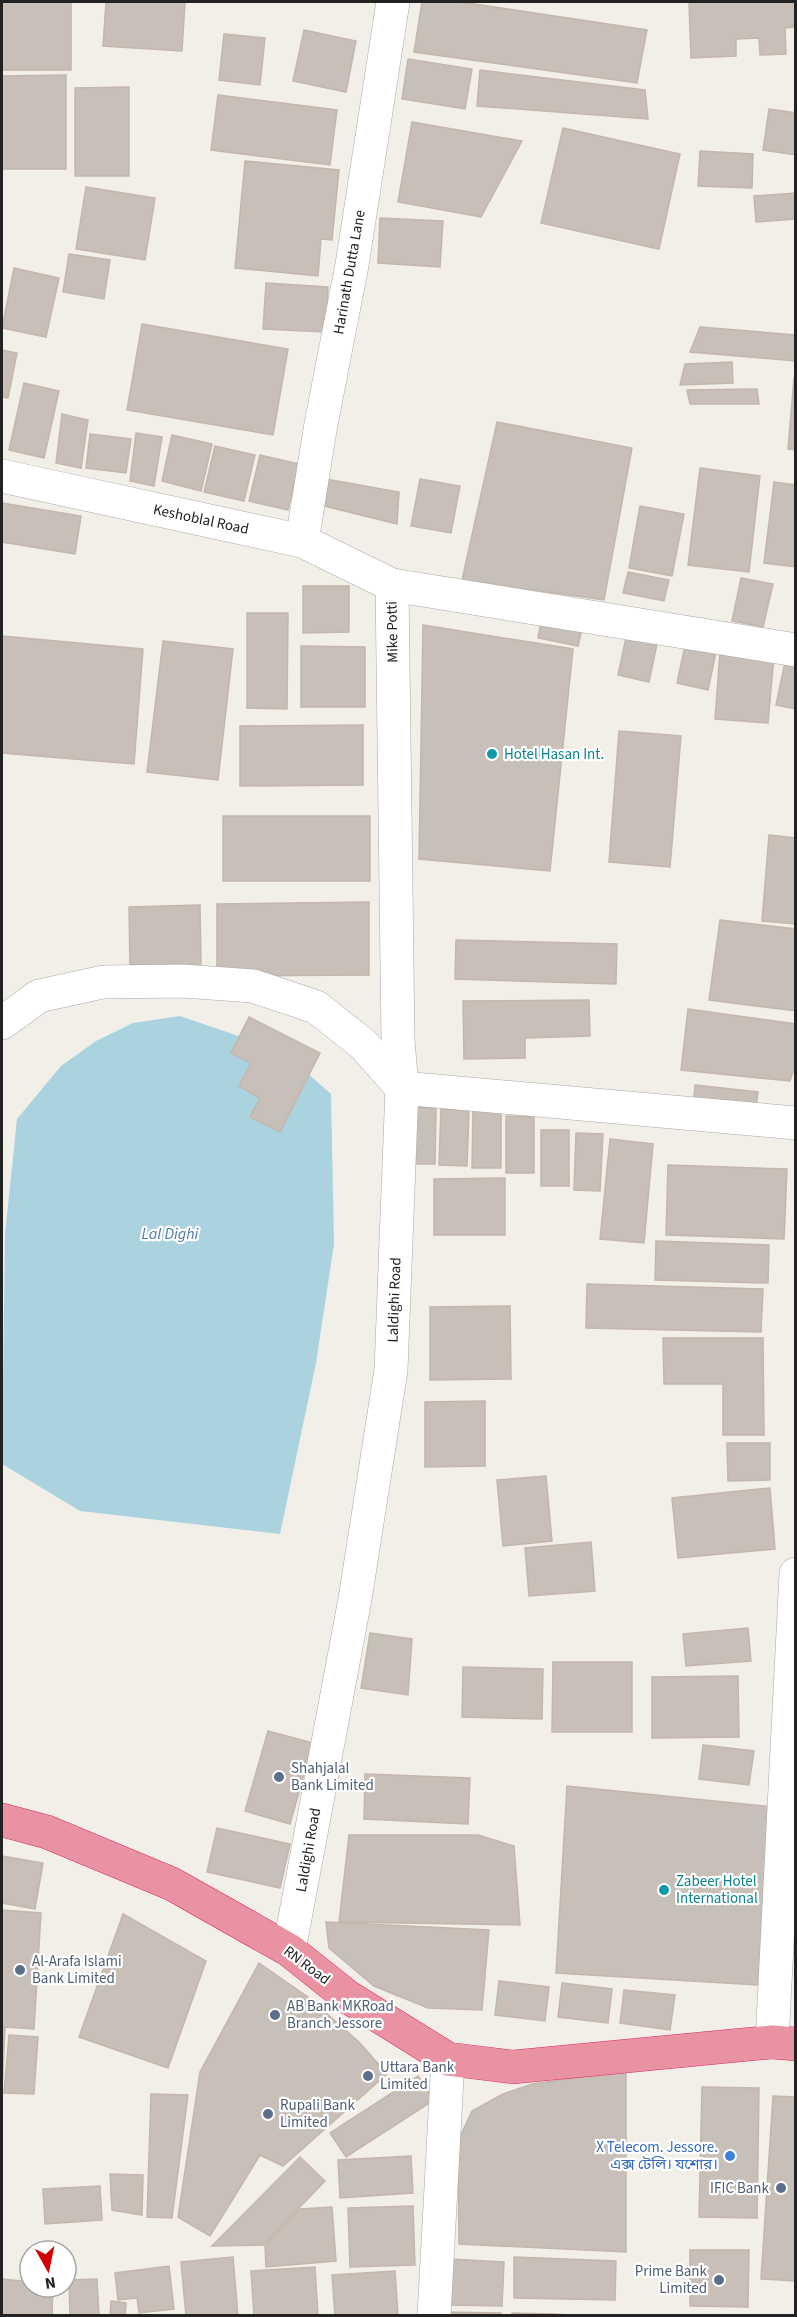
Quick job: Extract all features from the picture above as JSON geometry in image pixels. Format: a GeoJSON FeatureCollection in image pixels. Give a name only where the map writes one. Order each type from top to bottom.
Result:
{"type":"FeatureCollection","features":[{"type":"Feature","properties":{"kind":"highway","name":"RN Road"},"geometry":{"type":"LineString","coordinates":[[2,1820],[47,1832],[172,1884],[289,1950],[348,1997],[448,2059],[513,2067],[784,2043]]}},
{"type":"Feature","properties":{"kind":"street","name":"Harinath Dutta Lane"},"geometry":{"type":"LineString","coordinates":[[302,541],[321,424],[352,265],[393,2]]}},
{"type":"Feature","properties":{"kind":"street","name":"Keshoblal Road"},"geometry":{"type":"LineString","coordinates":[[2,476],[302,541],[392,585]]}},
{"type":"Feature","properties":{"kind":"street","name":"Mike Potti"},"geometry":{"type":"LineString","coordinates":[[402,1088],[398,1040],[392,585],[795,650]]}},
{"type":"Feature","properties":{"kind":"street"},"geometry":{"type":"LineString","coordinates":[[2,1023],[39,996],[103,982],[183,981],[253,986],[316,1006],[363,1044],[402,1088],[795,1123]]}},
{"type":"Feature","properties":{"kind":"street","name":"Laldighi Road"},"geometry":{"type":"LineString","coordinates":[[289,1950],[355,1599],[391,1370],[402,1088]]}},
{"type":"Feature","properties":{"kind":"street"},"geometry":{"type":"LineString","coordinates":[[784,2043],[795,1574]]}},
{"type":"Feature","properties":{"kind":"street"},"geometry":{"type":"LineString","coordinates":[[434,2316],[448,2059]]}},
{"type":"Feature","properties":{"kind":"water","name":"Lal Dighi"},"geometry":{"type":"Polygon","coordinates":[[[180,1016],[282,1051],[331,1094],[334,1244],[316,1363],[280,1534],[80,1511],[2,1464],[5,1234],[17,1119],[61,1066],[96,1041],[133,1023],[180,1016]]]}},
{"type":"Feature","properties":{"kind":"building"},"geometry":{"type":"Polygon","coordinates":[[[2,2],[71,2],[71,70],[2,70],[2,2]]]}},
{"type":"Feature","properties":{"kind":"building"},"geometry":{"type":"Polygon","coordinates":[[[106,2],[185,2],[182,51],[103,46],[106,2]]]}},
{"type":"Feature","properties":{"kind":"building"},"geometry":{"type":"Polygon","coordinates":[[[422,2],[461,2],[647,30],[637,83],[414,52],[422,2]]]}},
{"type":"Feature","properties":{"kind":"building"},"geometry":{"type":"Polygon","coordinates":[[[689,2],[796,2],[796,27],[785,28],[786,54],[760,55],[759,38],[736,39],[736,56],[691,58],[689,2]]]}},
{"type":"Feature","properties":{"kind":"building"},"geometry":{"type":"Polygon","coordinates":[[[304,30],[356,41],[346,92],[293,81],[304,30]]]}},
{"type":"Feature","properties":{"kind":"building"},"geometry":{"type":"Polygon","coordinates":[[[224,34],[265,38],[260,85],[219,80],[224,34]]]}},
{"type":"Feature","properties":{"kind":"building"},"geometry":{"type":"Polygon","coordinates":[[[408,59],[472,69],[465,109],[402,99],[408,59]]]}},
{"type":"Feature","properties":{"kind":"building"},"geometry":{"type":"Polygon","coordinates":[[[480,70],[645,90],[648,119],[477,106],[480,70]]]}},
{"type":"Feature","properties":{"kind":"building"},"geometry":{"type":"Polygon","coordinates":[[[66,75],[66,169],[2,169],[2,76],[66,75]]]}},
{"type":"Feature","properties":{"kind":"building"},"geometry":{"type":"Polygon","coordinates":[[[129,87],[129,176],[75,176],[75,88],[129,87]]]}},
{"type":"Feature","properties":{"kind":"building"},"geometry":{"type":"Polygon","coordinates":[[[218,95],[337,110],[330,165],[211,150],[218,95]]]}},
{"type":"Feature","properties":{"kind":"building"},"geometry":{"type":"Polygon","coordinates":[[[769,109],[796,113],[796,155],[763,150],[769,109]]]}},
{"type":"Feature","properties":{"kind":"building"},"geometry":{"type":"Polygon","coordinates":[[[412,122],[522,141],[481,217],[398,202],[412,122]]]}},
{"type":"Feature","properties":{"kind":"building"},"geometry":{"type":"Polygon","coordinates":[[[563,128],[680,154],[659,249],[541,223],[563,128]]]}},
{"type":"Feature","properties":{"kind":"building"},"geometry":{"type":"Polygon","coordinates":[[[700,151],[753,154],[752,188],[698,186],[700,151]]]}},
{"type":"Feature","properties":{"kind":"building"},"geometry":{"type":"Polygon","coordinates":[[[245,161],[339,170],[332,240],[321,239],[318,276],[235,268],[245,161]]]}},
{"type":"Feature","properties":{"kind":"building"},"geometry":{"type":"Polygon","coordinates":[[[86,187],[155,198],[145,260],[76,249],[86,187]]]}},
{"type":"Feature","properties":{"kind":"building"},"geometry":{"type":"Polygon","coordinates":[[[796,193],[796,219],[756,222],[754,196],[796,193]]]}},
{"type":"Feature","properties":{"kind":"building"},"geometry":{"type":"Polygon","coordinates":[[[380,218],[443,221],[440,267],[378,263],[380,218]]]}},
{"type":"Feature","properties":{"kind":"building"},"geometry":{"type":"Polygon","coordinates":[[[69,254],[110,260],[104,299],[63,292],[69,254]]]}},
{"type":"Feature","properties":{"kind":"building"},"geometry":{"type":"Polygon","coordinates":[[[14,268],[59,278],[46,337],[2,328],[14,268]]]}},
{"type":"Feature","properties":{"kind":"building"},"geometry":{"type":"Polygon","coordinates":[[[266,283],[328,287],[326,332],[263,329],[266,283]]]}},
{"type":"Feature","properties":{"kind":"building"},"geometry":{"type":"Polygon","coordinates":[[[142,324],[288,349],[273,435],[127,410],[142,324]]]}},
{"type":"Feature","properties":{"kind":"building"},"geometry":{"type":"Polygon","coordinates":[[[700,327],[796,335],[796,361],[690,352],[700,327]]]}},
{"type":"Feature","properties":{"kind":"building"},"geometry":{"type":"Polygon","coordinates":[[[2,350],[17,353],[8,398],[2,397],[2,350]]]}},
{"type":"Feature","properties":{"kind":"building"},"geometry":{"type":"Polygon","coordinates":[[[732,362],[733,383],[680,385],[685,364],[732,362]]]}},
{"type":"Feature","properties":{"kind":"building"},"geometry":{"type":"Polygon","coordinates":[[[794,378],[796,378],[796,450],[788,449],[794,378]]]}},
{"type":"Feature","properties":{"kind":"building"},"geometry":{"type":"Polygon","coordinates":[[[24,383],[59,391],[44,458],[9,450],[24,383]]]}},
{"type":"Feature","properties":{"kind":"building"},"geometry":{"type":"Polygon","coordinates":[[[757,389],[759,404],[690,404],[687,390],[757,389]]]}},
{"type":"Feature","properties":{"kind":"building"},"geometry":{"type":"Polygon","coordinates":[[[62,414],[88,420],[81,468],[56,463],[62,414]]]}},
{"type":"Feature","properties":{"kind":"building"},"geometry":{"type":"Polygon","coordinates":[[[497,422],[632,448],[604,600],[462,580],[497,422]]]}},
{"type":"Feature","properties":{"kind":"building"},"geometry":{"type":"Polygon","coordinates":[[[136,433],[162,437],[154,486],[130,481],[136,433]]]}},
{"type":"Feature","properties":{"kind":"building"},"geometry":{"type":"Polygon","coordinates":[[[90,434],[131,439],[126,473],[86,468],[90,434]]]}},
{"type":"Feature","properties":{"kind":"building"},"geometry":{"type":"Polygon","coordinates":[[[172,435],[212,444],[201,491],[162,481],[172,435]]]}},
{"type":"Feature","properties":{"kind":"building"},"geometry":{"type":"Polygon","coordinates":[[[215,446],[255,455],[244,501],[204,492],[215,446]]]}},
{"type":"Feature","properties":{"kind":"building"},"geometry":{"type":"Polygon","coordinates":[[[260,455],[299,464],[288,510],[249,501],[260,455]]]}},
{"type":"Feature","properties":{"kind":"building"},"geometry":{"type":"Polygon","coordinates":[[[700,468],[760,476],[749,572],[688,565],[700,468]]]}},
{"type":"Feature","properties":{"kind":"building"},"geometry":{"type":"Polygon","coordinates":[[[326,479],[399,492],[397,524],[324,506],[326,479]]]}},
{"type":"Feature","properties":{"kind":"building"},"geometry":{"type":"Polygon","coordinates":[[[420,479],[460,486],[451,533],[411,526],[420,479]]]}},
{"type":"Feature","properties":{"kind":"building"},"geometry":{"type":"Polygon","coordinates":[[[774,482],[796,485],[796,567],[764,563],[774,482]]]}},
{"type":"Feature","properties":{"kind":"building"},"geometry":{"type":"Polygon","coordinates":[[[2,503],[81,516],[75,554],[2,542],[2,503]]]}},
{"type":"Feature","properties":{"kind":"building"},"geometry":{"type":"Polygon","coordinates":[[[640,506],[684,514],[672,576],[629,568],[640,506]]]}},
{"type":"Feature","properties":{"kind":"building"},"geometry":{"type":"Polygon","coordinates":[[[628,572],[669,580],[664,601],[623,593],[628,572]]]}},
{"type":"Feature","properties":{"kind":"building"},"geometry":{"type":"Polygon","coordinates":[[[741,578],[773,584],[763,627],[732,621],[741,578]]]}},
{"type":"Feature","properties":{"kind":"building"},"geometry":{"type":"Polygon","coordinates":[[[303,586],[349,586],[349,632],[303,633],[303,586]]]}},
{"type":"Feature","properties":{"kind":"building"},"geometry":{"type":"Polygon","coordinates":[[[247,613],[288,613],[287,709],[247,708],[247,613]]]}},
{"type":"Feature","properties":{"kind":"building"},"geometry":{"type":"Polygon","coordinates":[[[542,617],[583,625],[578,646],[538,638],[542,617]]]}},
{"type":"Feature","properties":{"kind":"building","name":"Hotel Hasan Int."},"geometry":{"type":"Polygon","coordinates":[[[423,625],[573,649],[550,871],[419,859],[423,625]]]}},
{"type":"Feature","properties":{"kind":"building"},"geometry":{"type":"Polygon","coordinates":[[[627,633],[658,639],[649,682],[618,675],[627,633]]]}},
{"type":"Feature","properties":{"kind":"building"},"geometry":{"type":"Polygon","coordinates":[[[2,636],[143,649],[134,764],[2,753],[2,636]]]}},
{"type":"Feature","properties":{"kind":"building"},"geometry":{"type":"Polygon","coordinates":[[[163,641],[233,649],[218,780],[147,772],[163,641]]]}},
{"type":"Feature","properties":{"kind":"building"},"geometry":{"type":"Polygon","coordinates":[[[686,641],[717,647],[708,690],[677,683],[686,641]]]}},
{"type":"Feature","properties":{"kind":"building"},"geometry":{"type":"Polygon","coordinates":[[[301,646],[365,647],[365,707],[301,707],[301,646]]]}},
{"type":"Feature","properties":{"kind":"building"},"geometry":{"type":"Polygon","coordinates":[[[720,652],[774,656],[768,723],[715,719],[720,652]]]}},
{"type":"Feature","properties":{"kind":"building"},"geometry":{"type":"Polygon","coordinates":[[[785,662],[796,664],[796,709],[776,705],[785,662]]]}},
{"type":"Feature","properties":{"kind":"building"},"geometry":{"type":"Polygon","coordinates":[[[363,725],[363,785],[240,786],[240,726],[363,725]]]}},
{"type":"Feature","properties":{"kind":"building"},"geometry":{"type":"Polygon","coordinates":[[[619,731],[681,736],[670,867],[609,862],[619,731]]]}},
{"type":"Feature","properties":{"kind":"building"},"geometry":{"type":"Polygon","coordinates":[[[223,816],[370,816],[370,881],[223,881],[223,816]]]}},
{"type":"Feature","properties":{"kind":"building"},"geometry":{"type":"Polygon","coordinates":[[[769,835],[796,838],[796,924],[762,921],[769,835]]]}},
{"type":"Feature","properties":{"kind":"building"},"geometry":{"type":"Polygon","coordinates":[[[369,902],[369,975],[217,976],[217,904],[369,902]]]}},
{"type":"Feature","properties":{"kind":"building"},"geometry":{"type":"Polygon","coordinates":[[[200,905],[201,964],[130,965],[129,907],[200,905]]]}},
{"type":"Feature","properties":{"kind":"building"},"geometry":{"type":"Polygon","coordinates":[[[720,920],[796,929],[796,1011],[709,1000],[720,920]]]}},
{"type":"Feature","properties":{"kind":"building"},"geometry":{"type":"Polygon","coordinates":[[[456,940],[617,944],[616,984],[455,979],[456,940]]]}},
{"type":"Feature","properties":{"kind":"building"},"geometry":{"type":"Polygon","coordinates":[[[589,1000],[590,1036],[525,1038],[525,1058],[464,1059],[463,1001],[589,1000]]]}},
{"type":"Feature","properties":{"kind":"building"},"geometry":{"type":"Polygon","coordinates":[[[688,1009],[796,1024],[796,1063],[790,1081],[681,1070],[688,1009]]]}},
{"type":"Feature","properties":{"kind":"building"},"geometry":{"type":"Polygon","coordinates":[[[249,1017],[320,1053],[280,1132],[250,1117],[260,1098],[239,1086],[251,1063],[231,1053],[249,1017]]]}},
{"type":"Feature","properties":{"kind":"building"},"geometry":{"type":"Polygon","coordinates":[[[695,1085],[758,1092],[755,1113],[693,1106],[695,1085]]]}},
{"type":"Feature","properties":{"kind":"building"},"geometry":{"type":"Polygon","coordinates":[[[408,1107],[436,1108],[435,1164],[407,1164],[408,1107]]]}},
{"type":"Feature","properties":{"kind":"building"},"geometry":{"type":"Polygon","coordinates":[[[441,1109],[469,1109],[467,1166],[439,1165],[441,1109]]]}},
{"type":"Feature","properties":{"kind":"building"},"geometry":{"type":"Polygon","coordinates":[[[473,1111],[501,1112],[501,1168],[472,1168],[473,1111]]]}},
{"type":"Feature","properties":{"kind":"building"},"geometry":{"type":"Polygon","coordinates":[[[506,1116],[534,1117],[534,1173],[506,1173],[506,1116]]]}},
{"type":"Feature","properties":{"kind":"building"},"geometry":{"type":"Polygon","coordinates":[[[541,1130],[569,1130],[569,1186],[541,1186],[541,1130]]]}},
{"type":"Feature","properties":{"kind":"building"},"geometry":{"type":"Polygon","coordinates":[[[576,1133],[603,1134],[600,1191],[574,1190],[576,1133]]]}},
{"type":"Feature","properties":{"kind":"building"},"geometry":{"type":"Polygon","coordinates":[[[610,1139],[653,1144],[644,1243],[600,1239],[610,1139]]]}},
{"type":"Feature","properties":{"kind":"building"},"geometry":{"type":"Polygon","coordinates":[[[668,1165],[787,1169],[784,1239],[666,1235],[668,1165]]]}},
{"type":"Feature","properties":{"kind":"building"},"geometry":{"type":"Polygon","coordinates":[[[505,1178],[505,1235],[434,1235],[434,1179],[505,1178]]]}},
{"type":"Feature","properties":{"kind":"building"},"geometry":{"type":"Polygon","coordinates":[[[656,1241],[769,1245],[768,1283],[655,1280],[656,1241]]]}},
{"type":"Feature","properties":{"kind":"building"},"geometry":{"type":"Polygon","coordinates":[[[587,1284],[763,1289],[761,1332],[586,1328],[587,1284]]]}},
{"type":"Feature","properties":{"kind":"building"},"geometry":{"type":"Polygon","coordinates":[[[510,1306],[511,1379],[430,1380],[430,1307],[510,1306]]]}},
{"type":"Feature","properties":{"kind":"building"},"geometry":{"type":"Polygon","coordinates":[[[663,1338],[763,1338],[764,1435],[723,1435],[723,1384],[664,1384],[663,1338]]]}},
{"type":"Feature","properties":{"kind":"building"},"geometry":{"type":"Polygon","coordinates":[[[485,1401],[485,1466],[425,1467],[425,1402],[485,1401]]]}},
{"type":"Feature","properties":{"kind":"building"},"geometry":{"type":"Polygon","coordinates":[[[727,1443],[770,1443],[770,1480],[728,1481],[727,1443]]]}},
{"type":"Feature","properties":{"kind":"building"},"geometry":{"type":"Polygon","coordinates":[[[546,1476],[552,1541],[503,1546],[497,1480],[546,1476]]]}},
{"type":"Feature","properties":{"kind":"building"},"geometry":{"type":"Polygon","coordinates":[[[770,1488],[775,1549],[678,1558],[672,1498],[770,1488]]]}},
{"type":"Feature","properties":{"kind":"building"},"geometry":{"type":"Polygon","coordinates":[[[591,1542],[595,1591],[529,1596],[525,1548],[591,1542]]]}},
{"type":"Feature","properties":{"kind":"building"},"geometry":{"type":"Polygon","coordinates":[[[748,1628],[751,1661],[686,1666],[683,1634],[748,1628]]]}},
{"type":"Feature","properties":{"kind":"building"},"geometry":{"type":"Polygon","coordinates":[[[370,1633],[412,1639],[408,1695],[361,1688],[370,1633]]]}},
{"type":"Feature","properties":{"kind":"building"},"geometry":{"type":"Polygon","coordinates":[[[553,1662],[632,1662],[632,1732],[552,1732],[553,1662]]]}},
{"type":"Feature","properties":{"kind":"building"},"geometry":{"type":"Polygon","coordinates":[[[463,1667],[543,1669],[542,1719],[462,1717],[463,1667]]]}},
{"type":"Feature","properties":{"kind":"building"},"geometry":{"type":"Polygon","coordinates":[[[738,1676],[739,1737],[652,1738],[652,1677],[738,1676]]]}},
{"type":"Feature","properties":{"kind":"building","name":"Shahjalal Bank Limited"},"geometry":{"type":"Polygon","coordinates":[[[268,1731],[313,1743],[290,1824],[245,1811],[268,1731]]]}},
{"type":"Feature","properties":{"kind":"building"},"geometry":{"type":"Polygon","coordinates":[[[703,1745],[754,1751],[749,1785],[699,1779],[703,1745]]]}},
{"type":"Feature","properties":{"kind":"building"},"geometry":{"type":"Polygon","coordinates":[[[365,1774],[470,1778],[468,1824],[364,1819],[365,1774]]]}},
{"type":"Feature","properties":{"kind":"building","name":"Zabeer Hotel International"},"geometry":{"type":"Polygon","coordinates":[[[567,1786],[775,1807],[758,1985],[556,1973],[567,1786]]]}},
{"type":"Feature","properties":{"kind":"building"},"geometry":{"type":"Polygon","coordinates":[[[217,1828],[290,1844],[280,1888],[207,1872],[217,1828]]]}},
{"type":"Feature","properties":{"kind":"building"},"geometry":{"type":"Polygon","coordinates":[[[349,1835],[478,1835],[514,1846],[520,1925],[339,1922],[349,1835]]]}},
{"type":"Feature","properties":{"kind":"building"},"geometry":{"type":"Polygon","coordinates":[[[2,1856],[43,1863],[35,1909],[2,1903],[2,1856]]]}},
{"type":"Feature","properties":{"kind":"building","name":"Al-Arafa Islami Bank Limited"},"geometry":{"type":"Polygon","coordinates":[[[2,1910],[41,1913],[34,2029],[5,2027],[2,2091],[2,1910]]]}},
{"type":"Feature","properties":{"kind":"building"},"geometry":{"type":"Polygon","coordinates":[[[123,1914],[206,1961],[168,2068],[79,2037],[123,1914]]]}},
{"type":"Feature","properties":{"kind":"building"},"geometry":{"type":"Polygon","coordinates":[[[326,1922],[489,1930],[482,2010],[428,2008],[374,1986],[329,1948],[326,1922]]]}},
{"type":"Feature","properties":{"kind":"building","name":"Rupali Bank Limited"},"geometry":{"type":"Polygon","coordinates":[[[259,1963],[308,1997],[360,2043],[387,2074],[283,2166],[260,2155],[210,2236],[178,2217],[200,2072],[259,1963]]]}},
{"type":"Feature","properties":{"kind":"building"},"geometry":{"type":"Polygon","coordinates":[[[499,1981],[549,1987],[545,2021],[495,2015],[499,1981]]]}},
{"type":"Feature","properties":{"kind":"building"},"geometry":{"type":"Polygon","coordinates":[[[562,1983],[612,1989],[608,2023],[558,2017],[562,1983]]]}},
{"type":"Feature","properties":{"kind":"building"},"geometry":{"type":"Polygon","coordinates":[[[624,1990],[675,1995],[670,2030],[620,2023],[624,1990]]]}},
{"type":"Feature","properties":{"kind":"building"},"geometry":{"type":"Polygon","coordinates":[[[9,2035],[38,2037],[34,2094],[4,2093],[9,2035]]]}},
{"type":"Feature","properties":{"kind":"building"},"geometry":{"type":"Polygon","coordinates":[[[626,2071],[626,2252],[459,2244],[458,2141],[472,2111],[503,2094],[532,2084],[626,2071]]]}},
{"type":"Feature","properties":{"kind":"building"},"geometry":{"type":"Polygon","coordinates":[[[418,2076],[434,2100],[346,2157],[330,2133],[418,2076]]]}},
{"type":"Feature","properties":{"kind":"building"},"geometry":{"type":"Polygon","coordinates":[[[702,2087],[759,2088],[757,2218],[699,2217],[702,2087]]]}},
{"type":"Feature","properties":{"kind":"building"},"geometry":{"type":"Polygon","coordinates":[[[151,2094],[188,2095],[172,2218],[147,2217],[151,2094]]]}},
{"type":"Feature","properties":{"kind":"building","name":"IFIC Bank"},"geometry":{"type":"Polygon","coordinates":[[[773,2096],[796,2097],[796,2281],[761,2279],[773,2096]]]}},
{"type":"Feature","properties":{"kind":"building"},"geometry":{"type":"Polygon","coordinates":[[[411,2156],[413,2193],[340,2198],[338,2160],[411,2156]]]}},
{"type":"Feature","properties":{"kind":"building"},"geometry":{"type":"Polygon","coordinates":[[[300,2157],[325,2181],[263,2245],[212,2246],[300,2157]]]}},
{"type":"Feature","properties":{"kind":"building"},"geometry":{"type":"Polygon","coordinates":[[[110,2174],[143,2175],[142,2215],[112,2210],[110,2174]]]}},
{"type":"Feature","properties":{"kind":"building"},"geometry":{"type":"Polygon","coordinates":[[[100,2186],[102,2220],[45,2224],[43,2189],[100,2186]]]}},
{"type":"Feature","properties":{"kind":"building"},"geometry":{"type":"Polygon","coordinates":[[[413,2206],[415,2265],[350,2267],[348,2208],[413,2206]]]}},
{"type":"Feature","properties":{"kind":"building"},"geometry":{"type":"Polygon","coordinates":[[[332,2207],[336,2261],[266,2267],[265,2245],[300,2209],[332,2207]]]}},
{"type":"Feature","properties":{"kind":"building"},"geometry":{"type":"Polygon","coordinates":[[[690,2250],[749,2250],[748,2307],[690,2306],[690,2250]]]}},
{"type":"Feature","properties":{"kind":"building"},"geometry":{"type":"Polygon","coordinates":[[[233,2257],[238,2316],[186,2316],[181,2262],[233,2257]]]}},
{"type":"Feature","properties":{"kind":"building"},"geometry":{"type":"Polygon","coordinates":[[[514,2257],[616,2261],[615,2300],[514,2298],[514,2257]]]}},
{"type":"Feature","properties":{"kind":"building"},"geometry":{"type":"Polygon","coordinates":[[[450,2259],[504,2262],[502,2306],[450,2305],[450,2259]]]}},
{"type":"Feature","properties":{"kind":"building"},"geometry":{"type":"Polygon","coordinates":[[[169,2266],[174,2309],[139,2313],[137,2298],[118,2300],[115,2273],[169,2266]]]}},
{"type":"Feature","properties":{"kind":"building"},"geometry":{"type":"Polygon","coordinates":[[[315,2267],[318,2316],[254,2316],[251,2271],[315,2267]]]}},
{"type":"Feature","properties":{"kind":"building"},"geometry":{"type":"Polygon","coordinates":[[[395,2271],[398,2316],[335,2316],[332,2275],[395,2271]]]}},
{"type":"Feature","properties":{"kind":"building"},"geometry":{"type":"Polygon","coordinates":[[[2,2279],[18,2281],[18,2299],[53,2299],[52,2316],[2,2316],[2,2279]]]}},
{"type":"Feature","properties":{"kind":"building"},"geometry":{"type":"Polygon","coordinates":[[[97,2279],[99,2316],[70,2316],[70,2299],[78,2299],[78,2280],[97,2279]]]}},
{"type":"Feature","properties":{"kind":"building"},"geometry":{"type":"Polygon","coordinates":[[[111,2301],[126,2303],[125,2316],[110,2316],[111,2301]]]}},
{"type":"Feature","properties":{"kind":"building"},"geometry":{"type":"Polygon","coordinates":[[[445,2312],[501,2313],[501,2316],[445,2316],[445,2312]]]}},
{"type":"Feature","properties":{"kind":"building"},"geometry":{"type":"Polygon","coordinates":[[[512,2313],[553,2314],[588,2316],[511,2316],[512,2313]]]}},
{"type":"Feature","properties":{"kind":"place","name":"Hotel Hasan Int."},"geometry":{"type":"Point","coordinates":[492,754]}},
{"type":"Feature","properties":{"kind":"place","name":"Shahjalal Bank Limited"},"geometry":{"type":"Point","coordinates":[279,1777]}},
{"type":"Feature","properties":{"kind":"place","name":"Zabeer Hotel International"},"geometry":{"type":"Point","coordinates":[664,1890]}},
{"type":"Feature","properties":{"kind":"place","name":"Al-Arafa Islami Bank Limited"},"geometry":{"type":"Point","coordinates":[20,1970]}},
{"type":"Feature","properties":{"kind":"place","name":"AB Bank MKRoad Branch Jessore"},"geometry":{"type":"Point","coordinates":[275,2015]}},
{"type":"Feature","properties":{"kind":"place","name":"Uttara Bank Limited"},"geometry":{"type":"Point","coordinates":[368,2076]}},
{"type":"Feature","properties":{"kind":"place","name":"Rupali Bank Limited"},"geometry":{"type":"Point","coordinates":[268,2114]}},
{"type":"Feature","properties":{"kind":"place","name":"X Telecom. Jessore. এক্স টেলি। যশোর।"},"geometry":{"type":"Point","coordinates":[730,2156]}},
{"type":"Feature","properties":{"kind":"place","name":"IFIC Bank"},"geometry":{"type":"Point","coordinates":[781,2188]}},
{"type":"Feature","properties":{"kind":"place","name":"Prime Bank Limited"},"geometry":{"type":"Point","coordinates":[719,2280]}}]}
